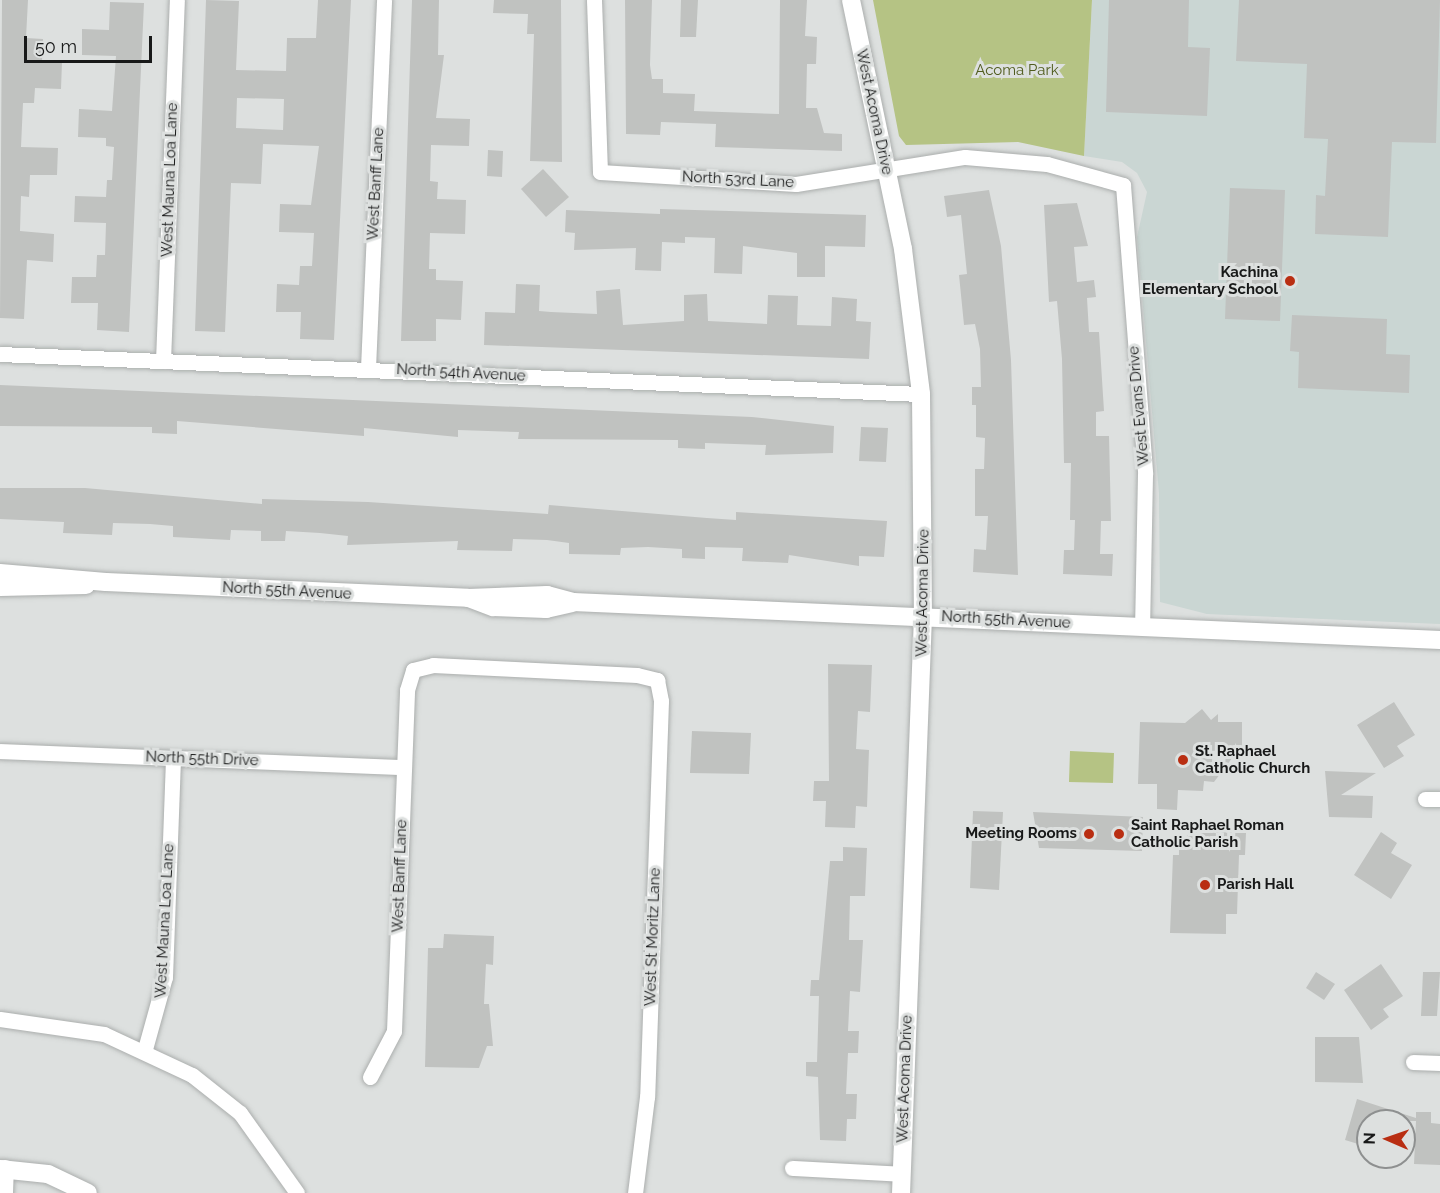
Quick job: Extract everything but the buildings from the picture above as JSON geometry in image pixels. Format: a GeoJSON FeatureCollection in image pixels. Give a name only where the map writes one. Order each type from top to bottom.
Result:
{"type":"FeatureCollection","features":[{"type":"Feature","properties":{"kind":"street","name":"West Mauna Loa Lane"},"geometry":{"type":"LineString","coordinates":[[163,361],[177,0]]}},
{"type":"Feature","properties":{"kind":"street","name":"West Banff Lane"},"geometry":{"type":"LineString","coordinates":[[368,368],[384,0]]}},
{"type":"Feature","properties":{"kind":"street","name":"North 53rd Lane"},"geometry":{"type":"LineString","coordinates":[[594,0],[600,172],[796,184],[965,157],[1047,164],[1123,184]]}},
{"type":"Feature","properties":{"kind":"street","name":"West Acoma Drive"},"geometry":{"type":"LineString","coordinates":[[851,0],[886,170],[921,394],[923,616],[901,1193]]}},
{"type":"Feature","properties":{"kind":"street","name":"West Evans Drive"},"geometry":{"type":"LineString","coordinates":[[1123,184],[1145,474],[1142,627]]}},
{"type":"Feature","properties":{"kind":"street","name":"North 54th Avenue"},"geometry":{"type":"LineString","coordinates":[[0,354],[368,368],[921,394]]}},
{"type":"Feature","properties":{"kind":"street","name":"North 55th Avenue"},"geometry":{"type":"LineString","coordinates":[[0,573],[106,582],[468,598],[547,595],[573,602],[1440,640]]}},
{"type":"Feature","properties":{"kind":"street","name":"North 55th Avenue"},"geometry":{"type":"LineString","coordinates":[[0,587],[53,589],[106,582]]}},
{"type":"Feature","properties":{"kind":"street","name":"West St Moritz Lane"},"geometry":{"type":"LineString","coordinates":[[413,670],[433,665],[637,675],[657,680],[661,700],[647,1097],[635,1193]]}},
{"type":"Feature","properties":{"kind":"street","name":"West Banff Lane"},"geometry":{"type":"LineString","coordinates":[[370,1077],[394,1031],[406,690],[413,670]]}},
{"type":"Feature","properties":{"kind":"street","name":"North 55th Drive"},"geometry":{"type":"LineString","coordinates":[[0,751],[404,767]]}},
{"type":"Feature","properties":{"kind":"street","name":"West Mauna Loa Lane"},"geometry":{"type":"LineString","coordinates":[[145,1049],[165,977],[173,758]]}},
{"type":"Feature","properties":{"kind":"street"},"geometry":{"type":"LineString","coordinates":[[0,1019],[59,1024],[145,1049],[192,1076],[240,1113],[297,1193]]}},
{"type":"Feature","properties":{"kind":"street"},"geometry":{"type":"LineString","coordinates":[[1413,1062],[1440,1064]]}},
{"type":"Feature","properties":{"kind":"street"},"geometry":{"type":"LineString","coordinates":[[792,1168],[902,1173]]}},
{"type":"Feature","properties":{"kind":"street"},"geometry":{"type":"LineString","coordinates":[[4,1193],[2,1169],[48,1174],[88,1193]]}},
{"type":"Feature","properties":{"kind":"shaded area","name":"Kachina Elementary School"},"geometry":{"type":"Polygon","coordinates":[[[1092,0],[1440,0],[1440,624],[1207,614],[1160,602],[1159,494],[1137,237],[1147,192],[1137,173],[1122,162],[1084,156],[1092,0]]]}},
{"type":"Feature","properties":{"kind":"green space","name":"Acoma Park"},"geometry":{"type":"Polygon","coordinates":[[[873,0],[1092,0],[1084,156],[1018,142],[906,145],[899,136],[873,0]]]}},
{"type":"Feature","properties":{"kind":"green space"},"geometry":{"type":"Polygon","coordinates":[[[1070,751],[1114,753],[1113,783],[1069,782],[1070,751]]]}},
{"type":"Feature","properties":{"kind":"place","name":"Kachina Elementary School"},"geometry":{"type":"Point","coordinates":[1290,281]}},
{"type":"Feature","properties":{"kind":"place","name":"St. Raphael Catholic Church"},"geometry":{"type":"Point","coordinates":[1183,760]}},
{"type":"Feature","properties":{"kind":"place","name":"Meeting Rooms"},"geometry":{"type":"Point","coordinates":[1089,834]}},
{"type":"Feature","properties":{"kind":"place","name":"Saint Raphael Roman Catholic Parish"},"geometry":{"type":"Point","coordinates":[1119,834]}},
{"type":"Feature","properties":{"kind":"place","name":"Parish Hall"},"geometry":{"type":"Point","coordinates":[1205,885]}}]}
